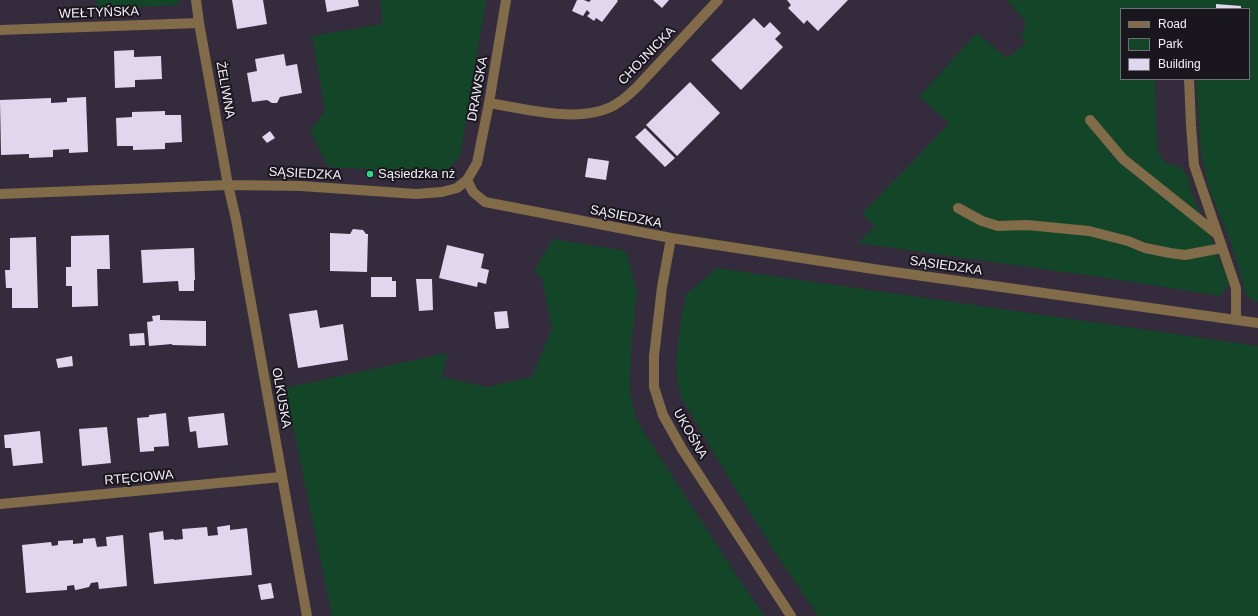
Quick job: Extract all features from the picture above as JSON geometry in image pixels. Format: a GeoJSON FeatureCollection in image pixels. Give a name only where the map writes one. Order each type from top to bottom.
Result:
{"type":"FeatureCollection","features":[{"type":"Feature","properties":{"kind":"street","name":"ŻELIWNA"},"geometry":{"type":"LineString","coordinates":[[196,0],[228,185]]}},
{"type":"Feature","properties":{"kind":"street","name":"DRAWSKA"},"geometry":{"type":"LineString","coordinates":[[467,180],[477,163],[489,103],[506,0]]}},
{"type":"Feature","properties":{"kind":"street","name":"CHOJNICKA"},"geometry":{"type":"LineString","coordinates":[[489,103],[563,114],[594,113],[612,106],[626,98],[718,0]]}},
{"type":"Feature","properties":{"kind":"street","name":"WEŁTYŃSKA"},"geometry":{"type":"LineString","coordinates":[[0,30],[199,22]]}},
{"type":"Feature","properties":{"kind":"street"},"geometry":{"type":"LineString","coordinates":[[1189,80],[1190,125],[1194,165],[1236,288],[1236,320]]}},
{"type":"Feature","properties":{"kind":"street"},"geometry":{"type":"LineString","coordinates":[[1090,120],[1123,159],[1217,234]]}},
{"type":"Feature","properties":{"kind":"street","name":"SĄSIEDZKA"},"geometry":{"type":"LineString","coordinates":[[0,194],[228,185],[300,186],[416,194],[450,191],[457,188],[467,180],[473,192],[484,202],[671,238],[873,269],[1258,323]]}},
{"type":"Feature","properties":{"kind":"street","name":"OLKUSKA"},"geometry":{"type":"LineString","coordinates":[[228,185],[236,219],[306,616]]}},
{"type":"Feature","properties":{"kind":"street"},"geometry":{"type":"LineString","coordinates":[[958,208],[982,221],[998,226],[1027,226],[1089,231],[1128,241],[1145,248],[1170,253],[1185,255],[1222,248]]}},
{"type":"Feature","properties":{"kind":"street","name":"UKOŚNA"},"geometry":{"type":"LineString","coordinates":[[671,238],[662,287],[654,356],[654,386],[663,415],[682,448],[791,616]]}},
{"type":"Feature","properties":{"kind":"street","name":"RTĘCIOWA"},"geometry":{"type":"LineString","coordinates":[[0,504],[281,477]]}},
{"type":"Feature","properties":{"kind":"green space"},"geometry":{"type":"Polygon","coordinates":[[[96,0],[178,0],[179,5],[97,9],[96,0]]]}},
{"type":"Feature","properties":{"kind":"green space"},"geometry":{"type":"Polygon","coordinates":[[[380,0],[486,0],[461,152],[454,163],[440,172],[328,167],[310,130],[325,111],[312,36],[383,24],[380,0]]]}},
{"type":"Feature","properties":{"kind":"green space"},"geometry":{"type":"Polygon","coordinates":[[[1007,0],[1258,0],[1258,302],[1254,301],[1245,293],[1228,235],[1209,189],[1201,153],[1196,80],[1250,80],[1250,8],[1120,8],[1120,80],[1155,80],[1157,148],[1161,157],[1167,164],[1180,166],[1189,178],[1189,186],[1228,280],[1228,286],[1220,296],[1134,282],[858,243],[875,226],[862,214],[949,123],[919,96],[977,33],[1007,58],[1026,43],[1021,34],[1025,28],[1025,21],[1007,0]]]}},
{"type":"Feature","properties":{"kind":"green space"},"geometry":{"type":"Polygon","coordinates":[[[553,239],[626,251],[637,291],[631,348],[630,392],[635,415],[643,431],[737,576],[765,616],[332,616],[285,388],[447,353],[442,377],[487,387],[532,377],[552,328],[542,279],[534,271],[553,239]]]}},
{"type":"Feature","properties":{"kind":"green space"},"geometry":{"type":"Polygon","coordinates":[[[717,268],[1258,346],[1258,616],[818,616],[772,548],[681,397],[677,380],[676,360],[686,294],[717,268]]]}},
{"type":"Feature","properties":{"kind":"building"},"geometry":{"type":"Polygon","coordinates":[[[232,0],[263,0],[267,24],[237,29],[232,0]]]}},
{"type":"Feature","properties":{"kind":"building"},"geometry":{"type":"Polygon","coordinates":[[[325,0],[358,0],[359,6],[327,12],[325,0]]]}},
{"type":"Feature","properties":{"kind":"building"},"geometry":{"type":"Polygon","coordinates":[[[577,0],[589,2],[591,0],[618,1],[602,22],[596,18],[594,21],[587,16],[590,13],[587,10],[583,16],[572,11],[577,0]]]}},
{"type":"Feature","properties":{"kind":"building"},"geometry":{"type":"Polygon","coordinates":[[[653,0],[669,0],[662,8],[653,0]]]}},
{"type":"Feature","properties":{"kind":"building"},"geometry":{"type":"Polygon","coordinates":[[[787,0],[848,0],[818,31],[807,20],[804,24],[788,8],[791,5],[787,0]]]}},
{"type":"Feature","properties":{"kind":"building"},"geometry":{"type":"Polygon","coordinates":[[[1216,4],[1241,6],[1241,8],[1216,8],[1216,4]]]}},
{"type":"Feature","properties":{"kind":"building"},"geometry":{"type":"Polygon","coordinates":[[[754,18],[764,28],[770,22],[781,33],[775,39],[783,47],[741,90],[711,60],[754,18]]]}},
{"type":"Feature","properties":{"kind":"building"},"geometry":{"type":"Polygon","coordinates":[[[134,50],[134,57],[161,56],[162,79],[135,80],[135,87],[115,88],[114,51],[134,50]]]}},
{"type":"Feature","properties":{"kind":"building"},"geometry":{"type":"Polygon","coordinates":[[[284,54],[286,66],[297,64],[302,93],[280,97],[277,103],[272,103],[267,100],[252,102],[247,73],[257,71],[255,59],[284,54]]]}},
{"type":"Feature","properties":{"kind":"building"},"geometry":{"type":"Polygon","coordinates":[[[690,82],[720,113],[677,156],[646,125],[690,82]]]}},
{"type":"Feature","properties":{"kind":"building"},"geometry":{"type":"Polygon","coordinates":[[[86,97],[88,152],[69,153],[69,149],[53,150],[53,157],[29,158],[29,154],[1,155],[0,100],[51,98],[51,103],[67,102],[67,98],[86,97]]]}},
{"type":"Feature","properties":{"kind":"building"},"geometry":{"type":"Polygon","coordinates":[[[165,111],[165,115],[181,115],[182,142],[165,143],[165,149],[133,150],[133,146],[117,146],[116,118],[132,117],[132,112],[165,111]]]}},
{"type":"Feature","properties":{"kind":"building"},"geometry":{"type":"Polygon","coordinates":[[[645,128],[675,158],[665,167],[635,137],[645,128]]]}},
{"type":"Feature","properties":{"kind":"building"},"geometry":{"type":"Polygon","coordinates":[[[270,131],[275,138],[267,143],[262,137],[270,131]]]}},
{"type":"Feature","properties":{"kind":"building"},"geometry":{"type":"Polygon","coordinates":[[[588,158],[609,161],[606,180],[585,177],[588,158]]]}},
{"type":"Feature","properties":{"kind":"building"},"geometry":{"type":"Polygon","coordinates":[[[353,229],[363,230],[366,234],[368,234],[367,272],[330,271],[330,233],[350,234],[353,229]]]}},
{"type":"Feature","properties":{"kind":"building"},"geometry":{"type":"Polygon","coordinates":[[[109,235],[110,269],[97,269],[98,306],[72,307],[72,286],[66,286],[66,267],[71,267],[71,236],[109,235]]]}},
{"type":"Feature","properties":{"kind":"building"},"geometry":{"type":"Polygon","coordinates":[[[36,237],[38,308],[12,308],[12,288],[6,288],[5,270],[10,270],[10,238],[36,237]]]}},
{"type":"Feature","properties":{"kind":"building"},"geometry":{"type":"Polygon","coordinates":[[[447,245],[484,254],[481,268],[489,270],[486,284],[478,282],[477,287],[439,278],[447,245]]]}},
{"type":"Feature","properties":{"kind":"building"},"geometry":{"type":"Polygon","coordinates":[[[194,248],[194,291],[179,291],[178,281],[143,283],[141,250],[194,248]]]}},
{"type":"Feature","properties":{"kind":"building"},"geometry":{"type":"Polygon","coordinates":[[[371,277],[392,277],[392,281],[396,281],[396,297],[371,297],[371,277]]]}},
{"type":"Feature","properties":{"kind":"building"},"geometry":{"type":"Polygon","coordinates":[[[416,279],[432,279],[433,310],[419,311],[416,279]]]}},
{"type":"Feature","properties":{"kind":"building"},"geometry":{"type":"Polygon","coordinates":[[[317,310],[320,328],[343,324],[348,360],[298,368],[289,314],[317,310]]]}},
{"type":"Feature","properties":{"kind":"building"},"geometry":{"type":"Polygon","coordinates":[[[507,311],[509,328],[496,329],[494,312],[507,311]]]}},
{"type":"Feature","properties":{"kind":"building"},"geometry":{"type":"Polygon","coordinates":[[[160,315],[160,320],[206,321],[206,346],[172,344],[149,346],[147,322],[153,321],[152,316],[160,315]]]}},
{"type":"Feature","properties":{"kind":"building"},"geometry":{"type":"Polygon","coordinates":[[[144,333],[145,345],[130,346],[129,334],[144,333]]]}},
{"type":"Feature","properties":{"kind":"building"},"geometry":{"type":"Polygon","coordinates":[[[72,356],[73,366],[58,368],[56,359],[72,356]]]}},
{"type":"Feature","properties":{"kind":"building"},"geometry":{"type":"Polygon","coordinates":[[[166,413],[169,446],[154,447],[154,451],[140,452],[137,418],[166,413]]]}},
{"type":"Feature","properties":{"kind":"building"},"geometry":{"type":"Polygon","coordinates":[[[224,413],[228,445],[198,448],[196,431],[190,432],[188,417],[224,413]]]}},
{"type":"Feature","properties":{"kind":"building"},"geometry":{"type":"Polygon","coordinates":[[[107,427],[111,463],[82,466],[79,429],[107,427]]]}},
{"type":"Feature","properties":{"kind":"building"},"geometry":{"type":"Polygon","coordinates":[[[40,431],[43,463],[13,466],[11,448],[5,448],[4,435],[40,431]]]}},
{"type":"Feature","properties":{"kind":"building"},"geometry":{"type":"Polygon","coordinates":[[[230,525],[230,530],[247,528],[252,575],[154,584],[149,533],[163,531],[164,540],[174,540],[183,539],[182,529],[207,527],[208,536],[218,535],[217,527],[230,525]]]}},
{"type":"Feature","properties":{"kind":"building"},"geometry":{"type":"Polygon","coordinates":[[[123,535],[127,586],[99,589],[98,582],[91,583],[89,587],[76,590],[74,585],[67,586],[67,590],[26,593],[22,545],[51,542],[52,546],[58,545],[58,541],[73,540],[73,544],[83,543],[83,539],[95,538],[97,547],[107,546],[106,537],[123,535]]]}},
{"type":"Feature","properties":{"kind":"building"},"geometry":{"type":"Polygon","coordinates":[[[271,583],[274,598],[261,600],[258,585],[271,583]]]}},
{"type":"Feature","properties":{"kind":"place","name":"Sąsiedzka nż"},"geometry":{"type":"Point","coordinates":[370,174]}}]}
